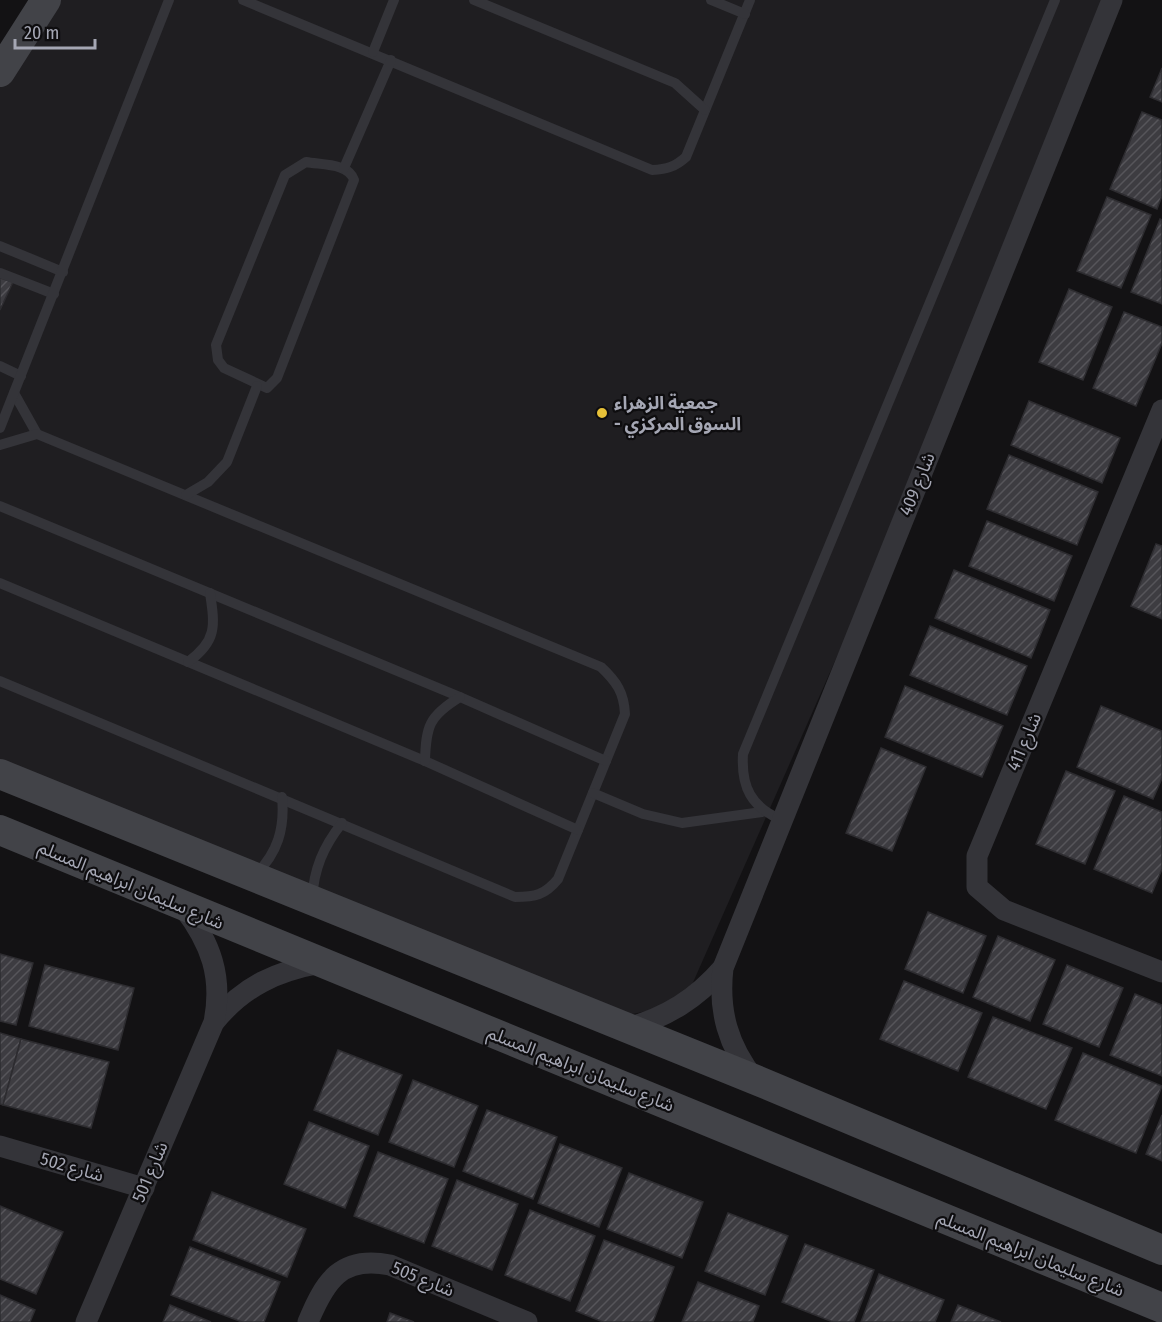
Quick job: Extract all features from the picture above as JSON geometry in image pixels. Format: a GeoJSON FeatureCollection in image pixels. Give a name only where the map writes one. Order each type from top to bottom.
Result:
{"type":"FeatureCollection","features":[{"type":"Feature","properties":{"kind":"street"},"geometry":{"type":"LineString","coordinates":[[0,72],[46,0]]}},
{"type":"Feature","properties":{"kind":"street","name":"شارع 409"},"geometry":{"type":"LineString","coordinates":[[756,1080],[734,1048],[727,1030],[721,989],[723,968],[1112,0]]}},
{"type":"Feature","properties":{"kind":"street","name":"شارع 411"},"geometry":{"type":"LineString","coordinates":[[1162,410],[976,856],[977,887],[1004,910],[1162,972]]}},
{"type":"Feature","properties":{"kind":"street"},"geometry":{"type":"LineString","coordinates":[[0,774],[756,1080],[1162,1250]]}},
{"type":"Feature","properties":{"kind":"street","name":"شارع سليمان ابراهيم المسلم"},"geometry":{"type":"LineString","coordinates":[[0,830],[1162,1308]]}},
{"type":"Feature","properties":{"kind":"street","name":"شارع 501"},"geometry":{"type":"LineString","coordinates":[[86,1322],[214,1022],[218,1003],[215,966],[204,936],[183,907]]}},
{"type":"Feature","properties":{"kind":"street","name":"شارع 501"},"geometry":{"type":"LineString","coordinates":[[214,1022],[241,993],[257,983],[277,973],[321,963]]}},
{"type":"Feature","properties":{"kind":"street","name":"شارع 409"},"geometry":{"type":"LineString","coordinates":[[628,1028],[671,1013],[708,986],[723,968]]}},
{"type":"Feature","properties":{"kind":"street","name":"شارع 502"},"geometry":{"type":"LineString","coordinates":[[0,1146],[144,1188]]}},
{"type":"Feature","properties":{"kind":"street","name":"شارع 505"},"geometry":{"type":"LineString","coordinates":[[308,1322],[325,1286],[334,1275],[347,1267],[376,1262],[390,1265],[527,1322]]}},
{"type":"Feature","properties":{"kind":"lane"},"geometry":{"type":"LineString","coordinates":[[0,428],[169,0]]}},
{"type":"Feature","properties":{"kind":"lane"},"geometry":{"type":"LineString","coordinates":[[243,0],[373,52],[652,170],[667,169],[678,165],[686,157],[750,0]]}},
{"type":"Feature","properties":{"kind":"lane"},"geometry":{"type":"LineString","coordinates":[[373,52],[394,0]]}},
{"type":"Feature","properties":{"kind":"lane"},"geometry":{"type":"LineString","coordinates":[[474,0],[675,83],[705,110]]}},
{"type":"Feature","properties":{"kind":"lane"},"geometry":{"type":"LineString","coordinates":[[711,0],[745,14]]}},
{"type":"Feature","properties":{"kind":"lane"},"geometry":{"type":"LineString","coordinates":[[762,812],[742,774],[743,754],[1055,0]]}},
{"type":"Feature","properties":{"kind":"lane"},"geometry":{"type":"LineString","coordinates":[[344,168],[391,60]]}},
{"type":"Feature","properties":{"kind":"lane"},"geometry":{"type":"LineString","coordinates":[[306,162],[344,168],[354,180],[277,378],[267,388],[257,386],[224,368],[218,360],[216,345],[285,175],[306,162]]}},
{"type":"Feature","properties":{"kind":"lane"},"geometry":{"type":"LineString","coordinates":[[0,246],[63,272]]}},
{"type":"Feature","properties":{"kind":"lane"},"geometry":{"type":"LineString","coordinates":[[0,273],[54,294]]}},
{"type":"Feature","properties":{"kind":"lane"},"geometry":{"type":"LineString","coordinates":[[0,366],[21,376]]}},
{"type":"Feature","properties":{"kind":"lane"},"geometry":{"type":"LineString","coordinates":[[186,495],[208,482],[226,462],[257,386]]}},
{"type":"Feature","properties":{"kind":"lane"},"geometry":{"type":"LineString","coordinates":[[0,681],[282,797],[515,897],[547,893],[558,879],[626,714],[624,696],[601,667],[37,434],[14,393]]}},
{"type":"Feature","properties":{"kind":"lane"},"geometry":{"type":"LineString","coordinates":[[0,445],[37,434]]}},
{"type":"Feature","properties":{"kind":"lane"},"geometry":{"type":"LineString","coordinates":[[0,506],[460,697],[606,761]]}},
{"type":"Feature","properties":{"kind":"lane"},"geometry":{"type":"LineString","coordinates":[[0,583],[425,761],[578,830]]}},
{"type":"Feature","properties":{"kind":"lane"},"geometry":{"type":"LineString","coordinates":[[188,662],[202,652],[213,632],[210,593]]}},
{"type":"Feature","properties":{"kind":"lane"},"geometry":{"type":"LineString","coordinates":[[425,761],[426,735],[430,723],[440,709],[460,697]]}},
{"type":"Feature","properties":{"kind":"lane"},"geometry":{"type":"LineString","coordinates":[[593,793],[643,814],[682,823],[762,812],[782,820]]}},
{"type":"Feature","properties":{"kind":"lane"},"geometry":{"type":"LineString","coordinates":[[253,877],[266,865],[282,833],[282,797]]}},
{"type":"Feature","properties":{"kind":"lane"},"geometry":{"type":"LineString","coordinates":[[311,900],[313,879],[319,859],[342,823]]}},
{"type":"Feature","properties":{"kind":"shaded area"},"geometry":{"type":"Polygon","coordinates":[[[46,0],[1112,0],[949,403],[691,987],[661,1008],[628,1015],[0,774],[0,72],[46,0]]]}},
{"type":"Feature","properties":{"kind":"building"},"geometry":{"type":"Polygon","coordinates":[[[1162,68],[1162,102],[1150,97],[1162,68]]]}},
{"type":"Feature","properties":{"kind":"building"},"geometry":{"type":"Polygon","coordinates":[[[1142,112],[1162,120],[1162,196],[1157,209],[1110,189],[1142,112]]]}},
{"type":"Feature","properties":{"kind":"building"},"geometry":{"type":"Polygon","coordinates":[[[1107,197],[1151,215],[1121,288],[1077,271],[1107,197]]]}},
{"type":"Feature","properties":{"kind":"building"},"geometry":{"type":"Polygon","coordinates":[[[1160,219],[1162,220],[1162,304],[1131,292],[1160,219]]]}},
{"type":"Feature","properties":{"kind":"building"},"geometry":{"type":"Polygon","coordinates":[[[0,278],[13,282],[0,310],[0,278]]]}},
{"type":"Feature","properties":{"kind":"building"},"geometry":{"type":"Polygon","coordinates":[[[1069,289],[1112,307],[1083,380],[1039,362],[1069,289]]]}},
{"type":"Feature","properties":{"kind":"building"},"geometry":{"type":"Polygon","coordinates":[[[1124,312],[1162,327],[1162,343],[1136,406],[1093,388],[1124,312]]]}},
{"type":"Feature","properties":{"kind":"building"},"geometry":{"type":"Polygon","coordinates":[[[1029,401],[1120,438],[1102,483],[1011,445],[1029,401]]]}},
{"type":"Feature","properties":{"kind":"building"},"geometry":{"type":"Polygon","coordinates":[[[1009,455],[1098,492],[1077,545],[987,509],[1009,455]]]}},
{"type":"Feature","properties":{"kind":"building"},"geometry":{"type":"Polygon","coordinates":[[[987,521],[1072,556],[1054,601],[969,566],[987,521]]]}},
{"type":"Feature","properties":{"kind":"building"},"geometry":{"type":"Polygon","coordinates":[[[1156,544],[1162,546],[1162,619],[1131,606],[1156,544]]]}},
{"type":"Feature","properties":{"kind":"building"},"geometry":{"type":"Polygon","coordinates":[[[954,570],[1050,610],[1031,658],[935,618],[954,570]]]}},
{"type":"Feature","properties":{"kind":"building"},"geometry":{"type":"Polygon","coordinates":[[[930,626],[1027,666],[1007,715],[910,675],[930,626]]]}},
{"type":"Feature","properties":{"kind":"building"},"geometry":{"type":"Polygon","coordinates":[[[905,686],[1003,726],[982,777],[885,737],[905,686]]]}},
{"type":"Feature","properties":{"kind":"building"},"geometry":{"type":"Polygon","coordinates":[[[1101,706],[1162,731],[1162,778],[1153,799],[1077,767],[1101,706]]]}},
{"type":"Feature","properties":{"kind":"building"},"geometry":{"type":"Polygon","coordinates":[[[881,748],[926,767],[892,851],[846,833],[881,748]]]}},
{"type":"Feature","properties":{"kind":"building"},"geometry":{"type":"Polygon","coordinates":[[[1066,771],[1115,791],[1085,864],[1036,844],[1066,771]]]}},
{"type":"Feature","properties":{"kind":"building"},"geometry":{"type":"Polygon","coordinates":[[[1124,796],[1162,812],[1162,869],[1152,893],[1094,869],[1124,796]]]}},
{"type":"Feature","properties":{"kind":"building"},"geometry":{"type":"Polygon","coordinates":[[[928,912],[986,936],[963,993],[905,969],[928,912]]]}},
{"type":"Feature","properties":{"kind":"building"},"geometry":{"type":"Polygon","coordinates":[[[998,936],[1055,960],[1030,1021],[973,997],[998,936]]]}},
{"type":"Feature","properties":{"kind":"building"},"geometry":{"type":"Polygon","coordinates":[[[0,954],[33,963],[16,1025],[0,1021],[0,954]]]}},
{"type":"Feature","properties":{"kind":"building"},"geometry":{"type":"Polygon","coordinates":[[[45,965],[134,988],[118,1050],[29,1026],[45,965]]]}},
{"type":"Feature","properties":{"kind":"building"},"geometry":{"type":"Polygon","coordinates":[[[1067,965],[1123,988],[1099,1047],[1043,1024],[1067,965]]]}},
{"type":"Feature","properties":{"kind":"building"},"geometry":{"type":"Polygon","coordinates":[[[904,981],[982,1013],[958,1071],[880,1039],[904,981]]]}},
{"type":"Feature","properties":{"kind":"building"},"geometry":{"type":"Polygon","coordinates":[[[1135,994],[1162,1005],[1162,1076],[1110,1055],[1135,994]]]}},
{"type":"Feature","properties":{"kind":"building"},"geometry":{"type":"Polygon","coordinates":[[[993,1017],[1072,1048],[1046,1109],[968,1077],[993,1017]]]}},
{"type":"Feature","properties":{"kind":"building"},"geometry":{"type":"Polygon","coordinates":[[[0,1033],[21,1039],[3,1105],[0,1104],[0,1033]]]}},
{"type":"Feature","properties":{"kind":"building"},"geometry":{"type":"Polygon","coordinates":[[[21,1039],[109,1062],[91,1128],[3,1105],[21,1039]]]}},
{"type":"Feature","properties":{"kind":"building"},"geometry":{"type":"Polygon","coordinates":[[[338,1050],[402,1075],[378,1135],[314,1110],[338,1050]]]}},
{"type":"Feature","properties":{"kind":"building"},"geometry":{"type":"Polygon","coordinates":[[[1083,1053],[1162,1086],[1136,1153],[1055,1120],[1083,1053]]]}},
{"type":"Feature","properties":{"kind":"building"},"geometry":{"type":"Polygon","coordinates":[[[413,1080],[478,1106],[454,1167],[389,1142],[413,1080]]]}},
{"type":"Feature","properties":{"kind":"building"},"geometry":{"type":"Polygon","coordinates":[[[487,1110],[557,1137],[533,1199],[463,1171],[487,1110]]]}},
{"type":"Feature","properties":{"kind":"building"},"geometry":{"type":"Polygon","coordinates":[[[1162,1115],[1162,1161],[1146,1154],[1162,1115]]]}},
{"type":"Feature","properties":{"kind":"building"},"geometry":{"type":"Polygon","coordinates":[[[309,1122],[369,1146],[345,1208],[284,1184],[309,1122]]]}},
{"type":"Feature","properties":{"kind":"building"},"geometry":{"type":"Polygon","coordinates":[[[560,1144],[622,1168],[599,1227],[538,1203],[560,1144]]]}},
{"type":"Feature","properties":{"kind":"building"},"geometry":{"type":"Polygon","coordinates":[[[378,1152],[448,1179],[424,1243],[354,1216],[378,1152]]]}},
{"type":"Feature","properties":{"kind":"building"},"geometry":{"type":"Polygon","coordinates":[[[629,1173],[703,1202],[682,1258],[607,1229],[629,1173]]]}},
{"type":"Feature","properties":{"kind":"building"},"geometry":{"type":"Polygon","coordinates":[[[457,1180],[518,1204],[492,1270],[432,1246],[457,1180]]]}},
{"type":"Feature","properties":{"kind":"building"},"geometry":{"type":"Polygon","coordinates":[[[212,1192],[306,1229],[287,1277],[193,1240],[212,1192]]]}},
{"type":"Feature","properties":{"kind":"building"},"geometry":{"type":"Polygon","coordinates":[[[0,1206],[63,1232],[36,1294],[0,1279],[0,1206]]]}},
{"type":"Feature","properties":{"kind":"building"},"geometry":{"type":"Polygon","coordinates":[[[530,1210],[595,1236],[570,1301],[505,1275],[530,1210]]]}},
{"type":"Feature","properties":{"kind":"building"},"geometry":{"type":"Polygon","coordinates":[[[728,1213],[788,1236],[765,1295],[705,1271],[728,1213]]]}},
{"type":"Feature","properties":{"kind":"building"},"geometry":{"type":"Polygon","coordinates":[[[604,1240],[674,1267],[653,1322],[603,1322],[576,1311],[604,1240]]]}},
{"type":"Feature","properties":{"kind":"building"},"geometry":{"type":"Polygon","coordinates":[[[805,1244],[874,1270],[854,1322],[833,1322],[782,1302],[805,1244]]]}},
{"type":"Feature","properties":{"kind":"building"},"geometry":{"type":"Polygon","coordinates":[[[190,1247],[280,1282],[264,1322],[242,1322],[171,1295],[190,1247]]]}},
{"type":"Feature","properties":{"kind":"building"},"geometry":{"type":"Polygon","coordinates":[[[879,1274],[944,1300],[935,1322],[861,1322],[879,1274]]]}},
{"type":"Feature","properties":{"kind":"building"},"geometry":{"type":"Polygon","coordinates":[[[698,1282],[759,1306],[753,1322],[682,1322],[698,1282]]]}},
{"type":"Feature","properties":{"kind":"building"},"geometry":{"type":"Polygon","coordinates":[[[0,1295],[35,1310],[30,1322],[0,1322],[0,1295]]]}},
{"type":"Feature","properties":{"kind":"building"},"geometry":{"type":"Polygon","coordinates":[[[170,1305],[211,1322],[163,1322],[170,1305]]]}},
{"type":"Feature","properties":{"kind":"building"},"geometry":{"type":"Polygon","coordinates":[[[958,1305],[1001,1322],[951,1322],[958,1305]]]}},
{"type":"Feature","properties":{"kind":"building"},"geometry":{"type":"Polygon","coordinates":[[[390,1313],[414,1322],[387,1322],[390,1313]]]}},
{"type":"Feature","properties":{"kind":"place","name":"جمعية الزهراء - السوق المركزي"},"geometry":{"type":"Point","coordinates":[602,413]}}]}
